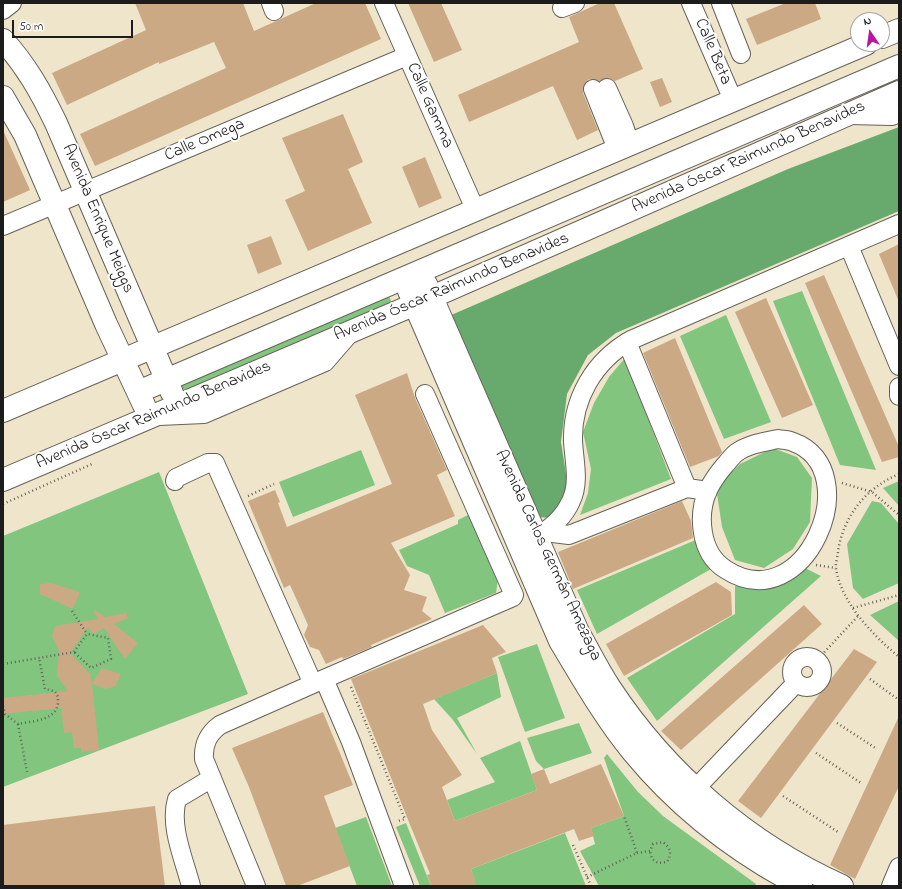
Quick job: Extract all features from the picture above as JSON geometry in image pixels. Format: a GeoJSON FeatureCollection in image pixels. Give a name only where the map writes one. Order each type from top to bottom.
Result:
{"type":"FeatureCollection","features":[{"type":"Feature","properties":{"kind":"main road","name":"Avenida Enrique Meiggs"},"geometry":{"type":"LineString","coordinates":[[3,40],[20,58],[38,86],[85,191],[177,406]]}},
{"type":"Feature","properties":{"kind":"main road"},"geometry":{"type":"LineString","coordinates":[[3,411],[474,209],[850,51]]}},
{"type":"Feature","properties":{"kind":"main road","name":"Avenida Óscar Raimundo Benavides"},"geometry":{"type":"LineString","coordinates":[[138,392],[412,276],[899,66]]}},
{"type":"Feature","properties":{"kind":"main road","name":"Avenida Óscar Raimundo Benavides"},"geometry":{"type":"LineString","coordinates":[[3,480],[423,301],[899,92]]}},
{"type":"Feature","properties":{"kind":"main road","name":"Avenida Enrique Meiggs"},"geometry":{"type":"LineString","coordinates":[[3,97],[25,135],[123,360],[150,417]]}},
{"type":"Feature","properties":{"kind":"main road","name":"Avenida Carlos Germán Amezaga"},"geometry":{"type":"LineString","coordinates":[[412,276],[560,640],[592,694],[634,753],[682,804],[727,842],[778,880],[801,886]]}},
{"type":"Feature","properties":{"kind":"main road","name":"Avenida Carlos Germán Amezaga"},"geometry":{"type":"LineString","coordinates":[[423,301],[541,535],[578,632],[609,688],[653,745],[696,788],[735,822],[793,860],[842,886]]}},
{"type":"Feature","properties":{"kind":"street"},"geometry":{"type":"LineString","coordinates":[[3,10],[12,3]]}},
{"type":"Feature","properties":{"kind":"street","name":"Calle Gamma"},"geometry":{"type":"LineString","coordinates":[[384,3],[474,209]]}},
{"type":"Feature","properties":{"kind":"street","name":"Calle Beta"},"geometry":{"type":"LineString","coordinates":[[692,3],[733,100]]}},
{"type":"Feature","properties":{"kind":"street"},"geometry":{"type":"LineString","coordinates":[[721,3],[741,54]]}},
{"type":"Feature","properties":{"kind":"street","name":"Calle Omega"},"geometry":{"type":"LineString","coordinates":[[3,226],[407,56]]}},
{"type":"Feature","properties":{"kind":"street"},"geometry":{"type":"LineString","coordinates":[[600,88],[624,126],[623,146]]}},
{"type":"Feature","properties":{"kind":"street"},"geometry":{"type":"LineString","coordinates":[[846,115],[892,116],[899,113]]}},
{"type":"Feature","properties":{"kind":"street"},"geometry":{"type":"LineString","coordinates":[[541,535],[557,524],[572,500],[577,474],[573,441],[575,412],[584,387],[605,358],[627,342],[899,224]]}},
{"type":"Feature","properties":{"kind":"street"},"geometry":{"type":"LineString","coordinates":[[849,246],[899,366]]}},
{"type":"Feature","properties":{"kind":"street"},"geometry":{"type":"LineString","coordinates":[[150,417],[204,414],[325,362],[352,331]]}},
{"type":"Feature","properties":{"kind":"street"},"geometry":{"type":"LineString","coordinates":[[627,342],[688,488]]}},
{"type":"Feature","properties":{"kind":"street"},"geometry":{"type":"LineString","coordinates":[[899,387],[899,396]]}},
{"type":"Feature","properties":{"kind":"street"},"geometry":{"type":"LineString","coordinates":[[256,886],[204,759],[203,751],[206,740],[211,731],[220,725],[514,596],[425,394]]}},
{"type":"Feature","properties":{"kind":"street"},"geometry":{"type":"LineString","coordinates":[[778,439],[794,442],[810,452],[821,465],[827,482],[827,500],[822,524],[814,544],[804,558],[791,569],[772,579],[753,580],[736,577],[720,566],[708,553],[703,535],[703,516],[708,491],[717,475],[735,454],[756,443],[778,439]]}},
{"type":"Feature","properties":{"kind":"street"},"geometry":{"type":"LineString","coordinates":[[175,480],[176,478],[208,462],[215,463],[319,682],[350,742],[404,886]]}},
{"type":"Feature","properties":{"kind":"street"},"geometry":{"type":"LineString","coordinates":[[541,535],[569,534],[688,488],[708,491]]}},
{"type":"Feature","properties":{"kind":"street"},"geometry":{"type":"LineString","coordinates":[[696,788],[796,683],[808,687],[817,683],[820,679],[821,670],[816,661]]}},
{"type":"Feature","properties":{"kind":"street"},"geometry":{"type":"LineString","coordinates":[[191,886],[175,825],[174,808],[177,799],[212,778]]}},
{"type":"Feature","properties":{"kind":"street"},"geometry":{"type":"LineString","coordinates":[[891,886],[899,867]]}},
{"type":"Feature","properties":{"kind":"path"},"geometry":{"type":"LineString","coordinates":[[899,474],[888,478],[872,492],[864,496],[850,514],[841,536],[836,568],[843,588],[859,615],[878,639],[899,656]]}},
{"type":"Feature","properties":{"kind":"path"},"geometry":{"type":"LineString","coordinates":[[827,482],[843,483],[872,492],[899,515]]}},
{"type":"Feature","properties":{"kind":"path"},"geometry":{"type":"LineString","coordinates":[[854,608],[899,595]]}},
{"type":"Feature","properties":{"kind":"path"},"geometry":{"type":"LineString","coordinates":[[72,611],[87,634],[108,638],[111,659],[91,668],[74,652]]}},
{"type":"Feature","properties":{"kind":"path"},"geometry":{"type":"LineString","coordinates":[[816,661],[859,615]]}},
{"type":"Feature","properties":{"kind":"path"},"geometry":{"type":"LineString","coordinates":[[3,664],[74,652],[87,634]]}},
{"type":"Feature","properties":{"kind":"path"},"geometry":{"type":"LineString","coordinates":[[18,724],[49,717],[58,704],[57,694],[45,689],[39,658]]}},
{"type":"Feature","properties":{"kind":"path"},"geometry":{"type":"LineString","coordinates":[[870,679],[899,700]]}},
{"type":"Feature","properties":{"kind":"path"},"geometry":{"type":"LineString","coordinates":[[347,688],[352,686],[405,819]]}},
{"type":"Feature","properties":{"kind":"path"},"geometry":{"type":"LineString","coordinates":[[3,706],[5,714],[18,724],[27,772]]}},
{"type":"Feature","properties":{"kind":"path"},"geometry":{"type":"LineString","coordinates":[[837,723],[877,750]]}},
{"type":"Feature","properties":{"kind":"path"},"geometry":{"type":"LineString","coordinates":[[816,753],[861,783]]}},
{"type":"Feature","properties":{"kind":"path"},"geometry":{"type":"LineString","coordinates":[[783,796],[838,832]]}},
{"type":"Feature","properties":{"kind":"path"},"geometry":{"type":"LineString","coordinates":[[624,816],[637,853]]}},
{"type":"Feature","properties":{"kind":"path"},"geometry":{"type":"LineString","coordinates":[[663,842],[670,847],[671,855],[667,862],[658,863],[652,859],[650,851],[653,844],[663,842]]}},
{"type":"Feature","properties":{"kind":"path"},"geometry":{"type":"LineString","coordinates":[[573,845],[591,886]]}},
{"type":"Feature","properties":{"kind":"path"},"geometry":{"type":"LineString","coordinates":[[587,877],[637,853],[650,851]]}},
{"type":"Feature","properties":{"kind":"green space"},"geometry":{"type":"Polygon","coordinates":[[[899,127],[899,211],[616,333],[588,355],[567,394],[561,442],[568,487],[561,506],[550,518],[539,517],[449,316],[788,169],[899,127]]]}},
{"type":"Feature","properties":{"kind":"green space"},"geometry":{"type":"Polygon","coordinates":[[[802,291],[876,470],[840,465],[773,301],[802,291]]]}},
{"type":"Feature","properties":{"kind":"green space"},"geometry":{"type":"Polygon","coordinates":[[[387,292],[392,303],[185,392],[179,382],[387,292]]]}},
{"type":"Feature","properties":{"kind":"green space"},"geometry":{"type":"Polygon","coordinates":[[[726,315],[771,422],[724,439],[680,336],[726,315]]]}},
{"type":"Feature","properties":{"kind":"green space"},"geometry":{"type":"Polygon","coordinates":[[[625,358],[671,479],[580,515],[588,493],[591,469],[583,432],[594,403],[609,377],[625,358]]]}},
{"type":"Feature","properties":{"kind":"green space"},"geometry":{"type":"Polygon","coordinates":[[[773,448],[797,457],[812,478],[810,522],[793,549],[764,568],[735,560],[722,527],[716,487],[740,464],[773,448]]]}},
{"type":"Feature","properties":{"kind":"green space"},"geometry":{"type":"Polygon","coordinates":[[[361,450],[375,485],[293,517],[279,482],[361,450]]]}},
{"type":"Feature","properties":{"kind":"green space"},"geometry":{"type":"Polygon","coordinates":[[[159,472],[248,694],[3,787],[3,536],[159,472]]]}},
{"type":"Feature","properties":{"kind":"green space"},"geometry":{"type":"Polygon","coordinates":[[[899,481],[899,506],[883,488],[899,481]]]}},
{"type":"Feature","properties":{"kind":"green space"},"geometry":{"type":"Polygon","coordinates":[[[872,501],[881,503],[899,524],[899,583],[863,599],[853,588],[847,544],[872,501]]]}},
{"type":"Feature","properties":{"kind":"green space"},"geometry":{"type":"Polygon","coordinates":[[[470,514],[498,579],[496,593],[445,613],[429,575],[407,566],[399,550],[458,524],[458,520],[470,514]]]}},
{"type":"Feature","properties":{"kind":"green space"},"geometry":{"type":"Polygon","coordinates":[[[698,539],[711,569],[597,634],[577,590],[698,539]]]}},
{"type":"Feature","properties":{"kind":"green space"},"geometry":{"type":"Polygon","coordinates":[[[805,568],[821,576],[657,721],[627,678],[735,614],[735,586],[751,587],[805,568]]]}},
{"type":"Feature","properties":{"kind":"green space"},"geometry":{"type":"Polygon","coordinates":[[[899,601],[899,641],[870,615],[899,601]]]}},
{"type":"Feature","properties":{"kind":"green space"},"geometry":{"type":"Polygon","coordinates":[[[537,644],[565,718],[525,732],[498,657],[537,644]]]}},
{"type":"Feature","properties":{"kind":"green space"},"geometry":{"type":"Polygon","coordinates":[[[497,673],[501,697],[457,718],[477,754],[453,720],[434,699],[497,673]]]}},
{"type":"Feature","properties":{"kind":"green space"},"geometry":{"type":"Polygon","coordinates":[[[579,723],[592,753],[544,769],[536,761],[527,738],[579,723]]]}},
{"type":"Feature","properties":{"kind":"green space"},"geometry":{"type":"Polygon","coordinates":[[[520,741],[537,790],[455,821],[447,800],[495,782],[480,758],[520,741]]]}},
{"type":"Feature","properties":{"kind":"green space"},"geometry":{"type":"Polygon","coordinates":[[[607,754],[638,792],[663,816],[756,884],[755,886],[599,886],[580,851],[595,844],[591,828],[624,816],[604,758],[607,754]]]}},
{"type":"Feature","properties":{"kind":"green space"},"geometry":{"type":"Polygon","coordinates":[[[366,817],[392,886],[357,886],[335,828],[366,817]]]}},
{"type":"Feature","properties":{"kind":"green space"},"geometry":{"type":"Polygon","coordinates":[[[406,823],[431,886],[420,886],[396,827],[406,823]]]}},
{"type":"Feature","properties":{"kind":"green space"},"geometry":{"type":"Polygon","coordinates":[[[565,833],[586,886],[476,886],[471,869],[565,833]]]}},
{"type":"Feature","properties":{"kind":"building"},"geometry":{"type":"Polygon","coordinates":[[[135,3],[243,3],[254,31],[316,3],[365,3],[381,39],[95,166],[80,134],[226,68],[214,42],[159,64],[159,62],[67,105],[52,73],[146,30],[135,3]]]}},
{"type":"Feature","properties":{"kind":"building"},"geometry":{"type":"Polygon","coordinates":[[[408,3],[441,3],[462,50],[434,62],[408,3]]]}},
{"type":"Feature","properties":{"kind":"building"},"geometry":{"type":"Polygon","coordinates":[[[600,3],[614,3],[643,69],[615,81],[608,78],[600,81],[589,79],[585,83],[583,93],[598,130],[577,140],[553,86],[469,122],[458,95],[579,42],[569,17],[600,3]]]}},
{"type":"Feature","properties":{"kind":"building"},"geometry":{"type":"Polygon","coordinates":[[[786,3],[815,3],[821,19],[757,45],[746,19],[786,3]]]}},
{"type":"Feature","properties":{"kind":"building"},"geometry":{"type":"Polygon","coordinates":[[[662,78],[672,102],[660,107],[650,82],[662,78]]]}},
{"type":"Feature","properties":{"kind":"building"},"geometry":{"type":"Polygon","coordinates":[[[343,114],[363,162],[348,169],[372,223],[308,251],[285,200],[305,191],[282,138],[343,114]]]}},
{"type":"Feature","properties":{"kind":"building"},"geometry":{"type":"Polygon","coordinates":[[[3,130],[30,190],[3,202],[3,130]]]}},
{"type":"Feature","properties":{"kind":"building"},"geometry":{"type":"Polygon","coordinates":[[[425,157],[442,198],[419,208],[402,167],[425,157]]]}},
{"type":"Feature","properties":{"kind":"building"},"geometry":{"type":"Polygon","coordinates":[[[271,236],[282,264],[258,274],[247,245],[271,236]]]}},
{"type":"Feature","properties":{"kind":"building"},"geometry":{"type":"Polygon","coordinates":[[[899,244],[899,302],[879,254],[899,244]]]}},
{"type":"Feature","properties":{"kind":"building"},"geometry":{"type":"Polygon","coordinates":[[[824,275],[899,447],[899,457],[882,462],[805,283],[824,275]]]}},
{"type":"Feature","properties":{"kind":"building"},"geometry":{"type":"Polygon","coordinates":[[[766,298],[813,405],[782,418],[735,312],[766,298]]]}},
{"type":"Feature","properties":{"kind":"building"},"geometry":{"type":"Polygon","coordinates":[[[675,338],[722,452],[719,456],[690,467],[643,353],[675,338]]]}},
{"type":"Feature","properties":{"kind":"building"},"geometry":{"type":"Polygon","coordinates":[[[407,373],[415,398],[447,470],[437,475],[455,516],[391,543],[410,575],[404,590],[427,597],[422,611],[432,619],[371,645],[372,647],[343,659],[342,657],[326,664],[319,650],[310,647],[304,635],[308,625],[290,585],[284,588],[248,501],[275,490],[287,527],[392,484],[355,395],[407,373]]]}},
{"type":"Feature","properties":{"kind":"building"},"geometry":{"type":"Polygon","coordinates":[[[682,501],[691,521],[693,538],[573,589],[558,552],[682,501]]]}},
{"type":"Feature","properties":{"kind":"building"},"geometry":{"type":"Polygon","coordinates":[[[716,582],[731,592],[732,615],[624,676],[606,644],[716,582]]]}},
{"type":"Feature","properties":{"kind":"building"},"geometry":{"type":"Polygon","coordinates":[[[51,583],[80,592],[73,609],[40,594],[40,584],[51,583]]]}},
{"type":"Feature","properties":{"kind":"building"},"geometry":{"type":"Polygon","coordinates":[[[804,605],[822,624],[681,750],[661,731],[804,605]]]}},
{"type":"Feature","properties":{"kind":"building"},"geometry":{"type":"Polygon","coordinates":[[[95,610],[105,617],[126,613],[128,618],[114,624],[138,643],[125,659],[104,628],[93,634],[88,627],[70,653],[90,674],[92,683],[102,668],[121,674],[116,686],[106,689],[92,684],[99,750],[81,752],[81,748],[74,748],[72,732],[64,733],[61,708],[3,714],[3,698],[68,691],[57,676],[59,651],[52,636],[55,626],[98,619],[93,611],[95,610]]]}},
{"type":"Feature","properties":{"kind":"building"},"geometry":{"type":"Polygon","coordinates":[[[483,625],[506,652],[492,658],[497,673],[423,704],[432,730],[462,775],[442,787],[455,821],[537,790],[531,774],[544,769],[550,784],[601,764],[624,816],[591,828],[594,836],[579,841],[574,829],[471,869],[477,886],[431,886],[427,875],[430,874],[351,679],[483,625]]]}},
{"type":"Feature","properties":{"kind":"building"},"geometry":{"type":"Polygon","coordinates":[[[854,649],[877,662],[761,818],[738,801],[854,649]]]}},
{"type":"Feature","properties":{"kind":"building"},"geometry":{"type":"Polygon","coordinates":[[[323,712],[353,785],[324,796],[350,866],[297,886],[286,886],[249,787],[232,748],[323,712]]]}},
{"type":"Feature","properties":{"kind":"building"},"geometry":{"type":"Polygon","coordinates":[[[899,716],[899,786],[855,879],[830,865],[899,716]]]}},
{"type":"Feature","properties":{"kind":"building"},"geometry":{"type":"Polygon","coordinates":[[[155,806],[165,886],[3,886],[3,825],[155,806]]]}}]}
